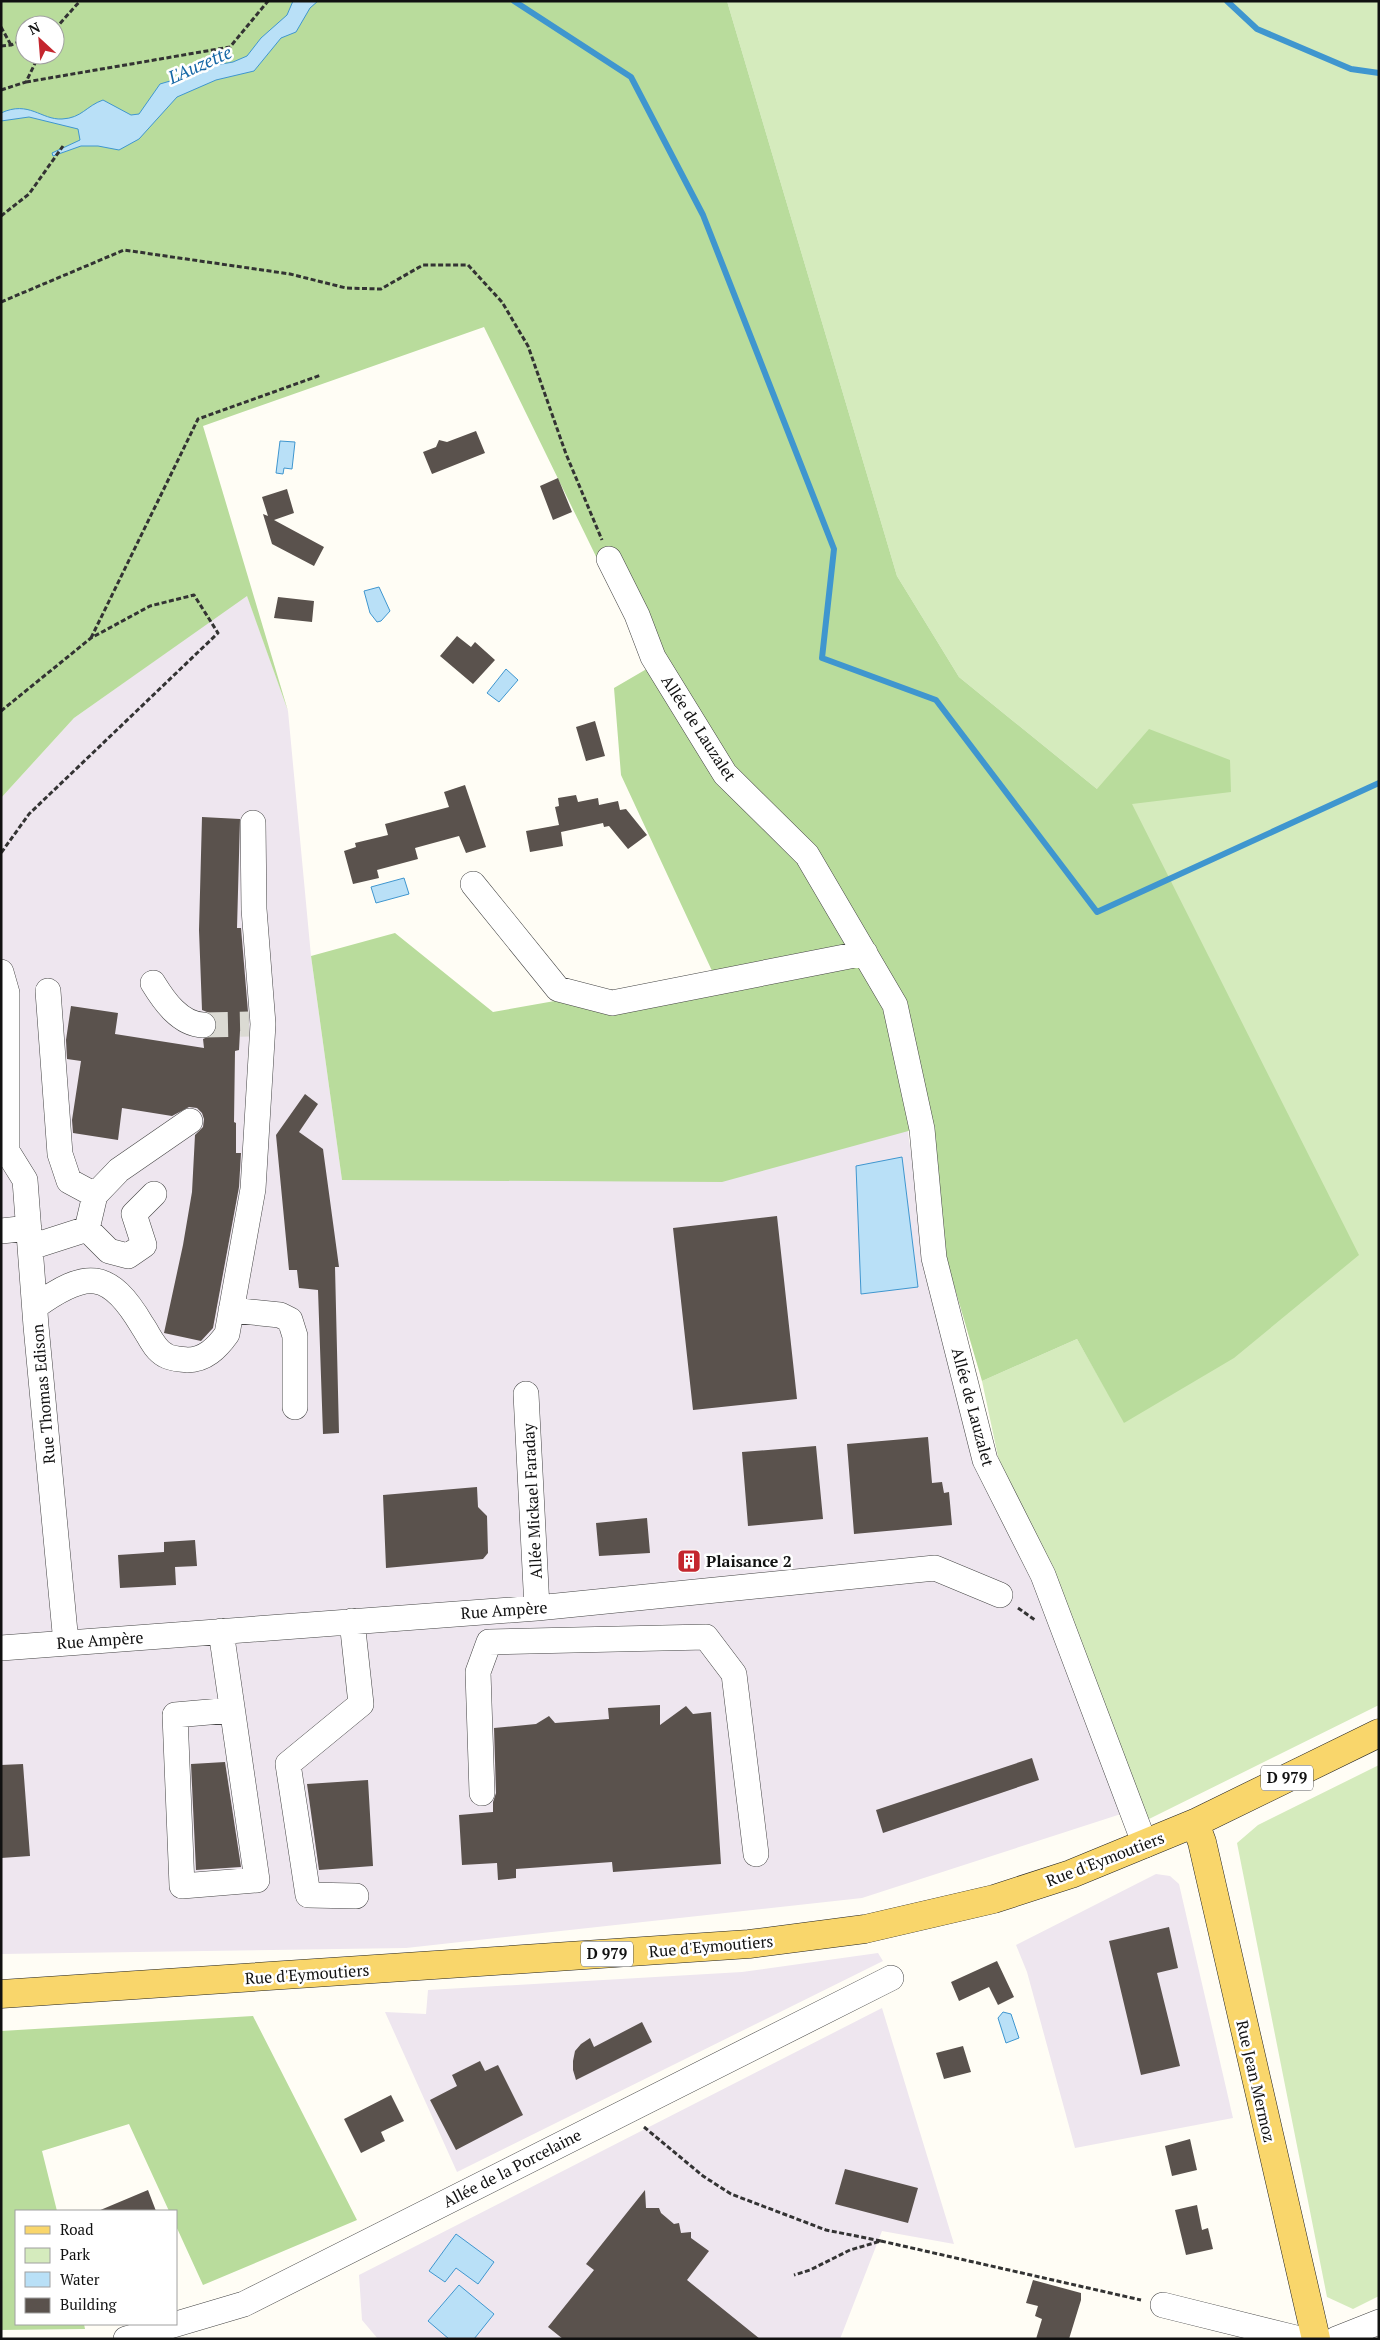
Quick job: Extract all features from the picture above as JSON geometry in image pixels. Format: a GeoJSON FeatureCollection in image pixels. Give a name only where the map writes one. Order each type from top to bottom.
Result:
{"type":"FeatureCollection","features":[{"type":"Feature","properties":{"kind":"main road","name":"D 979"},"geometry":{"type":"LineString","coordinates":[[1195,1823],[1379,1733]]}},
{"type":"Feature","properties":{"kind":"main road","name":"Rue d'Eymoutiers"},"geometry":{"type":"LineString","coordinates":[[1,1994],[739,1945],[866,1929],[994,1898],[1071,1874],[1195,1823]]}},
{"type":"Feature","properties":{"kind":"main road","name":"Rue Jean Mermoz"},"geometry":{"type":"LineString","coordinates":[[1195,1823],[1202,1842],[1316,2339]]}},
{"type":"Feature","properties":{"kind":"street","name":"Allée de Lauzalet"},"geometry":{"type":"LineString","coordinates":[[609,559],[636,615],[653,657],[725,774],[807,855],[895,1005],[922,1129],[934,1258],[985,1460],[1043,1575],[1145,1845]]}},
{"type":"Feature","properties":{"kind":"street"},"geometry":{"type":"LineString","coordinates":[[36,1306],[68,1285],[84,1281],[97,1282],[111,1287],[120,1293],[155,1346],[165,1356],[193,1360],[216,1349],[227,1334],[253,1189],[256,1024],[254,823]]}},
{"type":"Feature","properties":{"kind":"street"},"geometry":{"type":"LineString","coordinates":[[473,884],[558,989],[612,1003],[865,953]]}},
{"type":"Feature","properties":{"kind":"street"},"geometry":{"type":"LineString","coordinates":[[1,972],[8,993],[4,1151]]}},
{"type":"Feature","properties":{"kind":"street"},"geometry":{"type":"LineString","coordinates":[[153,983],[172,1009],[188,1022],[203,1025]]}},
{"type":"Feature","properties":{"kind":"street"},"geometry":{"type":"LineString","coordinates":[[48,991],[60,1154],[69,1180],[95,1195]]}},
{"type":"Feature","properties":{"kind":"street"},"geometry":{"type":"LineString","coordinates":[[87,1229],[95,1195],[119,1170],[190,1122]]}},
{"type":"Feature","properties":{"kind":"street","name":"Rue Thomas Edison"},"geometry":{"type":"LineString","coordinates":[[4,1151],[25,1180],[66,1643]]}},
{"type":"Feature","properties":{"kind":"street"},"geometry":{"type":"LineString","coordinates":[[87,1229],[110,1251],[128,1256],[144,1245],[134,1214],[154,1194]]}},
{"type":"Feature","properties":{"kind":"street"},"geometry":{"type":"LineString","coordinates":[[1,1231],[30,1237],[87,1229]]}},
{"type":"Feature","properties":{"kind":"street"},"geometry":{"type":"LineString","coordinates":[[231,1310],[280,1314],[290,1320],[294,1336],[295,1407]]}},
{"type":"Feature","properties":{"kind":"street","name":"Allée Mickael Faraday"},"geometry":{"type":"LineString","coordinates":[[526,1394],[537,1608]]}},
{"type":"Feature","properties":{"kind":"street","name":"Rue Ampère"},"geometry":{"type":"LineString","coordinates":[[1,1648],[537,1608],[935,1568],[1000,1595]]}},
{"type":"Feature","properties":{"kind":"street"},"geometry":{"type":"LineString","coordinates":[[458,1613],[489,1642],[706,1637],[734,1674],[756,1854]]}},
{"type":"Feature","properties":{"kind":"street"},"geometry":{"type":"LineString","coordinates":[[352,1621],[361,1704],[288,1764],[308,1895],[356,1896]]}},
{"type":"Feature","properties":{"kind":"street"},"geometry":{"type":"LineString","coordinates":[[221,1631],[257,1880],[182,1886],[175,1715],[232,1710]]}},
{"type":"Feature","properties":{"kind":"street"},"geometry":{"type":"LineString","coordinates":[[482,1793],[478,1672],[489,1642]]}},
{"type":"Feature","properties":{"kind":"street","name":"Allée de la Porcelaine"},"geometry":{"type":"LineString","coordinates":[[178,2324],[244,2304],[891,1978]]}},
{"type":"Feature","properties":{"kind":"street"},"geometry":{"type":"LineString","coordinates":[[1163,2305],[1300,2339]]}},
{"type":"Feature","properties":{"kind":"street"},"geometry":{"type":"LineString","coordinates":[[1336,2339],[1379,2322]]}},
{"type":"Feature","properties":{"kind":"street","name":"Allée de la Porcelaine"},"geometry":{"type":"LineString","coordinates":[[126,2339],[173,2325]]}},
{"type":"Feature","properties":{"kind":"path"},"geometry":{"type":"LineString","coordinates":[[65,18],[80,1]]}},
{"type":"Feature","properties":{"kind":"path"},"geometry":{"type":"LineString","coordinates":[[1,90],[26,82],[230,48],[268,1]]}},
{"type":"Feature","properties":{"kind":"path"},"geometry":{"type":"LineString","coordinates":[[1,27],[11,45]]}},
{"type":"Feature","properties":{"kind":"path"},"geometry":{"type":"LineString","coordinates":[[1,46],[15,43]]}},
{"type":"Feature","properties":{"kind":"path"},"geometry":{"type":"LineString","coordinates":[[26,82],[34,65]]}},
{"type":"Feature","properties":{"kind":"path"},"geometry":{"type":"LineString","coordinates":[[1,216],[29,194],[63,146]]}},
{"type":"Feature","properties":{"kind":"path"},"geometry":{"type":"LineString","coordinates":[[1,302],[124,250],[290,274],[346,288],[382,289],[423,265],[468,265],[502,302],[528,346],[566,454],[609,559]]}},
{"type":"Feature","properties":{"kind":"path"},"geometry":{"type":"LineString","coordinates":[[91,638],[198,419],[321,375]]}},
{"type":"Feature","properties":{"kind":"path"},"geometry":{"type":"LineString","coordinates":[[1,711],[91,638],[150,606],[194,595],[218,633],[29,814],[1,853]]}},
{"type":"Feature","properties":{"kind":"path"},"geometry":{"type":"LineString","coordinates":[[1000,1595],[1040,1625],[1062,1624]]}},
{"type":"Feature","properties":{"kind":"path"},"geometry":{"type":"LineString","coordinates":[[624,2111],[703,2176],[730,2194],[826,2230],[1163,2305]]}},
{"type":"Feature","properties":{"kind":"path"},"geometry":{"type":"LineString","coordinates":[[794,2275],[810,2270],[850,2250],[881,2241]]}},
{"type":"Feature","properties":{"kind":"shaded area"},"geometry":{"type":"Polygon","coordinates":[[[247,595],[288,711],[311,956],[342,1180],[906,1120],[929,1268],[1018,1539],[1121,1814],[862,1898],[406,1948],[1,1954],[1,798],[74,718],[247,595]]]}},
{"type":"Feature","properties":{"kind":"shaded area"},"geometry":{"type":"Polygon","coordinates":[[[1156,1874],[1170,1876],[1179,1884],[1233,2118],[1075,2148],[1027,1972],[1016,1945],[1156,1874]]]}},
{"type":"Feature","properties":{"kind":"shaded area"},"geometry":{"type":"Polygon","coordinates":[[[878,1953],[883,1961],[457,2172],[385,2012],[426,2014],[428,1990],[742,1972],[878,1953]]]}},
{"type":"Feature","properties":{"kind":"shaded area"},"geometry":{"type":"Polygon","coordinates":[[[882,2008],[954,2244],[882,2231],[840,2339],[378,2339],[362,2320],[359,2275],[882,2008]]]}},
{"type":"Feature","properties":{"kind":"green space"},"geometry":{"type":"Polygon","coordinates":[[[1,1],[727,1],[897,576],[959,677],[1097,789],[1149,729],[1230,760],[1231,792],[1132,804],[1359,1255],[1234,1358],[1124,1423],[1077,1339],[982,1381],[946,1258],[934,1124],[722,1182],[342,1180],[311,956],[395,933],[493,1012],[713,973],[621,775],[614,688],[650,667],[484,327],[203,426],[288,711],[247,596],[74,718],[1,798],[1,1]]]}},
{"type":"Feature","properties":{"kind":"green space"},"geometry":{"type":"Polygon","coordinates":[[[727,1],[1379,1],[1379,1705],[1147,1820],[999,1461],[982,1381],[1077,1339],[1125,1423],[1097,789],[959,677],[897,576],[727,1]]]}},
{"type":"Feature","properties":{"kind":"green space"},"geometry":{"type":"Polygon","coordinates":[[[1379,1765],[1379,2296],[1353,2309],[1327,2297],[1237,1843],[1258,1825],[1379,1765]]]}},
{"type":"Feature","properties":{"kind":"green space"},"geometry":{"type":"Polygon","coordinates":[[[253,2016],[357,2220],[203,2285],[178,2230],[178,2210],[169,2210],[129,2124],[42,2151],[57,2210],[15,2210],[15,2325],[84,2325],[85,2329],[1,2330],[1,2031],[253,2016]]]}},
{"type":"Feature","properties":{"kind":"water"},"geometry":{"type":"Polygon","coordinates":[[[293,1],[318,1],[310,8],[296,32],[281,38],[254,71],[216,80],[177,97],[139,139],[119,150],[98,146],[81,146],[53,156],[52,153],[80,140],[78,129],[29,117],[1,121],[1,113],[19,109],[27,109],[48,117],[69,118],[103,100],[131,115],[139,114],[160,84],[180,78],[200,68],[233,62],[247,56],[261,38],[287,15],[293,1]]]}},
{"type":"Feature","properties":{"kind":"water"},"geometry":{"type":"Polygon","coordinates":[[[280,441],[295,442],[292,469],[284,468],[283,474],[276,473],[280,441]]]}},
{"type":"Feature","properties":{"kind":"water"},"geometry":{"type":"Polygon","coordinates":[[[379,587],[390,611],[381,621],[377,622],[370,613],[364,591],[379,587]]]}},
{"type":"Feature","properties":{"kind":"water"},"geometry":{"type":"Polygon","coordinates":[[[506,669],[518,680],[499,702],[487,693],[506,669]]]}},
{"type":"Feature","properties":{"kind":"water"},"geometry":{"type":"Polygon","coordinates":[[[404,878],[409,894],[376,903],[371,887],[404,878]]]}},
{"type":"Feature","properties":{"kind":"water"},"geometry":{"type":"Polygon","coordinates":[[[902,1157],[918,1287],[861,1294],[856,1166],[902,1157]]]}},
{"type":"Feature","properties":{"kind":"water"},"geometry":{"type":"Polygon","coordinates":[[[1003,2012],[1011,2014],[1019,2038],[1006,2043],[998,2018],[1003,2012]]]}},
{"type":"Feature","properties":{"kind":"water"},"geometry":{"type":"Polygon","coordinates":[[[456,2234],[494,2262],[478,2284],[456,2268],[445,2282],[429,2271],[456,2234]]]}},
{"type":"Feature","properties":{"kind":"water"},"geometry":{"type":"Polygon","coordinates":[[[459,2285],[494,2314],[474,2339],[449,2339],[428,2321],[459,2285]]]}},
{"type":"Feature","properties":{"kind":"building"},"geometry":{"type":"Polygon","coordinates":[[[476,431],[485,453],[432,474],[423,452],[436,447],[439,440],[447,442],[476,431]]]}},
{"type":"Feature","properties":{"kind":"building"},"geometry":{"type":"Polygon","coordinates":[[[558,478],[572,512],[553,520],[540,486],[558,478]]]}},
{"type":"Feature","properties":{"kind":"building"},"geometry":{"type":"Polygon","coordinates":[[[287,489],[294,513],[274,520],[324,547],[314,566],[272,544],[263,514],[268,516],[262,497],[287,489]]]}},
{"type":"Feature","properties":{"kind":"building"},"geometry":{"type":"Polygon","coordinates":[[[278,597],[314,601],[312,622],[274,618],[278,597]]]}},
{"type":"Feature","properties":{"kind":"building"},"geometry":{"type":"Polygon","coordinates":[[[457,636],[471,647],[475,642],[495,660],[473,684],[440,656],[457,636]]]}},
{"type":"Feature","properties":{"kind":"building"},"geometry":{"type":"Polygon","coordinates":[[[595,721],[605,756],[586,761],[576,727],[595,721]]]}},
{"type":"Feature","properties":{"kind":"building"},"geometry":{"type":"Polygon","coordinates":[[[465,785],[486,847],[466,853],[459,836],[415,848],[418,859],[377,870],[379,878],[353,884],[344,851],[356,847],[355,843],[388,835],[385,824],[449,807],[444,792],[465,785]]]}},
{"type":"Feature","properties":{"kind":"building"},"geometry":{"type":"Polygon","coordinates":[[[576,795],[578,802],[598,798],[599,805],[618,801],[620,810],[626,809],[647,835],[628,849],[609,826],[604,827],[603,823],[561,832],[563,846],[530,852],[526,831],[559,825],[555,807],[559,806],[558,798],[576,795]]]}},
{"type":"Feature","properties":{"kind":"building"},"geometry":{"type":"Polygon","coordinates":[[[202,817],[240,819],[237,928],[241,928],[249,1024],[248,1031],[240,1031],[239,1050],[235,1051],[234,1122],[236,1123],[236,1153],[241,1153],[239,1187],[213,1328],[201,1341],[164,1333],[183,1245],[192,1192],[195,1135],[203,1127],[204,1119],[202,1113],[197,1108],[189,1107],[172,1116],[122,1108],[118,1140],[73,1133],[72,1120],[81,1061],[67,1059],[66,1040],[71,1006],[118,1013],[115,1034],[204,1048],[203,1039],[214,1034],[217,1027],[216,1019],[212,1014],[202,1010],[199,930],[202,817]]]}},
{"type":"Feature","properties":{"kind":"building"},"geometry":{"type":"Polygon","coordinates":[[[305,1094],[318,1104],[299,1132],[323,1149],[339,1267],[335,1267],[339,1433],[323,1434],[318,1290],[299,1288],[297,1270],[289,1270],[276,1135],[305,1094]]]}},
{"type":"Feature","properties":{"kind":"building"},"geometry":{"type":"Polygon","coordinates":[[[777,1216],[797,1399],[693,1410],[673,1228],[777,1216]]]}},
{"type":"Feature","properties":{"kind":"building"},"geometry":{"type":"Polygon","coordinates":[[[928,1437],[932,1483],[942,1482],[944,1493],[949,1492],[952,1525],[854,1534],[847,1444],[928,1437]]]}},
{"type":"Feature","properties":{"kind":"building"},"geometry":{"type":"Polygon","coordinates":[[[816,1446],[823,1519],[748,1526],[742,1452],[816,1446]]]}},
{"type":"Feature","properties":{"kind":"building"},"geometry":{"type":"Polygon","coordinates":[[[477,1487],[478,1507],[487,1516],[488,1553],[483,1559],[386,1568],[383,1495],[477,1487]]]}},
{"type":"Feature","properties":{"kind":"building"},"geometry":{"type":"Polygon","coordinates":[[[647,1518],[650,1553],[599,1556],[596,1523],[647,1518]]]}},
{"type":"Feature","properties":{"kind":"building"},"geometry":{"type":"Polygon","coordinates":[[[195,1540],[197,1566],[175,1567],[176,1585],[120,1588],[118,1555],[164,1552],[164,1542],[195,1540]]]}},
{"type":"Feature","properties":{"kind":"building"},"geometry":{"type":"Polygon","coordinates":[[[660,1705],[660,1725],[686,1706],[693,1714],[711,1712],[721,1864],[613,1872],[612,1862],[516,1869],[516,1878],[498,1880],[497,1863],[462,1865],[459,1815],[493,1812],[493,1802],[496,1793],[494,1728],[536,1724],[549,1716],[555,1723],[609,1719],[608,1708],[660,1705]]]}},
{"type":"Feature","properties":{"kind":"building"},"geometry":{"type":"Polygon","coordinates":[[[1032,1758],[1039,1780],[883,1833],[876,1810],[1032,1758]]]}},
{"type":"Feature","properties":{"kind":"building"},"geometry":{"type":"Polygon","coordinates":[[[225,1762],[241,1867],[196,1870],[191,1764],[225,1762]]]}},
{"type":"Feature","properties":{"kind":"building"},"geometry":{"type":"Polygon","coordinates":[[[23,1764],[30,1856],[1,1858],[1,1765],[23,1764]]]}},
{"type":"Feature","properties":{"kind":"building"},"geometry":{"type":"Polygon","coordinates":[[[368,1780],[373,1866],[319,1870],[307,1784],[368,1780]]]}},
{"type":"Feature","properties":{"kind":"building"},"geometry":{"type":"Polygon","coordinates":[[[1169,1927],[1178,1968],[1157,1973],[1180,2066],[1141,2075],[1109,1941],[1169,1927]]]}},
{"type":"Feature","properties":{"kind":"building"},"geometry":{"type":"Polygon","coordinates":[[[997,1961],[1014,1997],[998,2005],[989,1987],[959,2001],[951,1982],[997,1961]]]}},
{"type":"Feature","properties":{"kind":"building"},"geometry":{"type":"Polygon","coordinates":[[[642,2022],[652,2042],[576,2080],[573,2061],[575,2051],[581,2044],[590,2038],[594,2047],[642,2022]]]}},
{"type":"Feature","properties":{"kind":"building"},"geometry":{"type":"Polygon","coordinates":[[[963,2046],[971,2072],[944,2079],[936,2053],[963,2046]]]}},
{"type":"Feature","properties":{"kind":"building"},"geometry":{"type":"Polygon","coordinates":[[[480,2061],[485,2071],[498,2065],[523,2115],[456,2150],[430,2100],[457,2086],[452,2075],[480,2061]]]}},
{"type":"Feature","properties":{"kind":"building"},"geometry":{"type":"Polygon","coordinates":[[[391,2095],[404,2121],[381,2132],[385,2141],[361,2153],[344,2119],[391,2095]]]}},
{"type":"Feature","properties":{"kind":"building"},"geometry":{"type":"Polygon","coordinates":[[[1190,2139],[1197,2170],[1172,2176],[1165,2146],[1190,2139]]]}},
{"type":"Feature","properties":{"kind":"building"},"geometry":{"type":"Polygon","coordinates":[[[845,2169],[918,2188],[908,2223],[835,2204],[845,2169]]]}},
{"type":"Feature","properties":{"kind":"building"},"geometry":{"type":"Polygon","coordinates":[[[148,2190],[156,2210],[100,2210],[148,2190]]]}},
{"type":"Feature","properties":{"kind":"building"},"geometry":{"type":"Polygon","coordinates":[[[645,2190],[646,2208],[659,2208],[661,2213],[674,2224],[679,2223],[681,2233],[691,2232],[691,2238],[709,2251],[687,2280],[760,2339],[563,2339],[548,2327],[594,2270],[586,2264],[645,2190]]]}},
{"type":"Feature","properties":{"kind":"building"},"geometry":{"type":"Polygon","coordinates":[[[1197,2205],[1202,2230],[1208,2228],[1213,2249],[1186,2255],[1175,2210],[1197,2205]]]}},
{"type":"Feature","properties":{"kind":"building"},"geometry":{"type":"Polygon","coordinates":[[[1033,2280],[1081,2293],[1081,2300],[1069,2339],[1036,2339],[1042,2319],[1035,2316],[1038,2306],[1026,2303],[1033,2280]]]}},
{"type":"Feature","properties":{"kind":"waterway"},"geometry":{"type":"LineString","coordinates":[[514,1],[631,77],[703,215],[834,549],[822,658],[936,700],[1097,912],[1379,783]]}},
{"type":"Feature","properties":{"kind":"waterway"},"geometry":{"type":"LineString","coordinates":[[1227,1],[1257,29],[1351,69],[1379,73]]}},
{"type":"Feature","properties":{"kind":"tunnel"},"geometry":{"type":"LineString","coordinates":[[203,1025],[249,1024]]}},
{"type":"Feature","properties":{"kind":"place","name":"Plaisance 2"},"geometry":{"type":"Point","coordinates":[689,1561]}},
{"type":"Feature","properties":{"kind":"water label","name":"L'Auzette"},"geometry":{"type":"Point","coordinates":[200,65]}}]}
